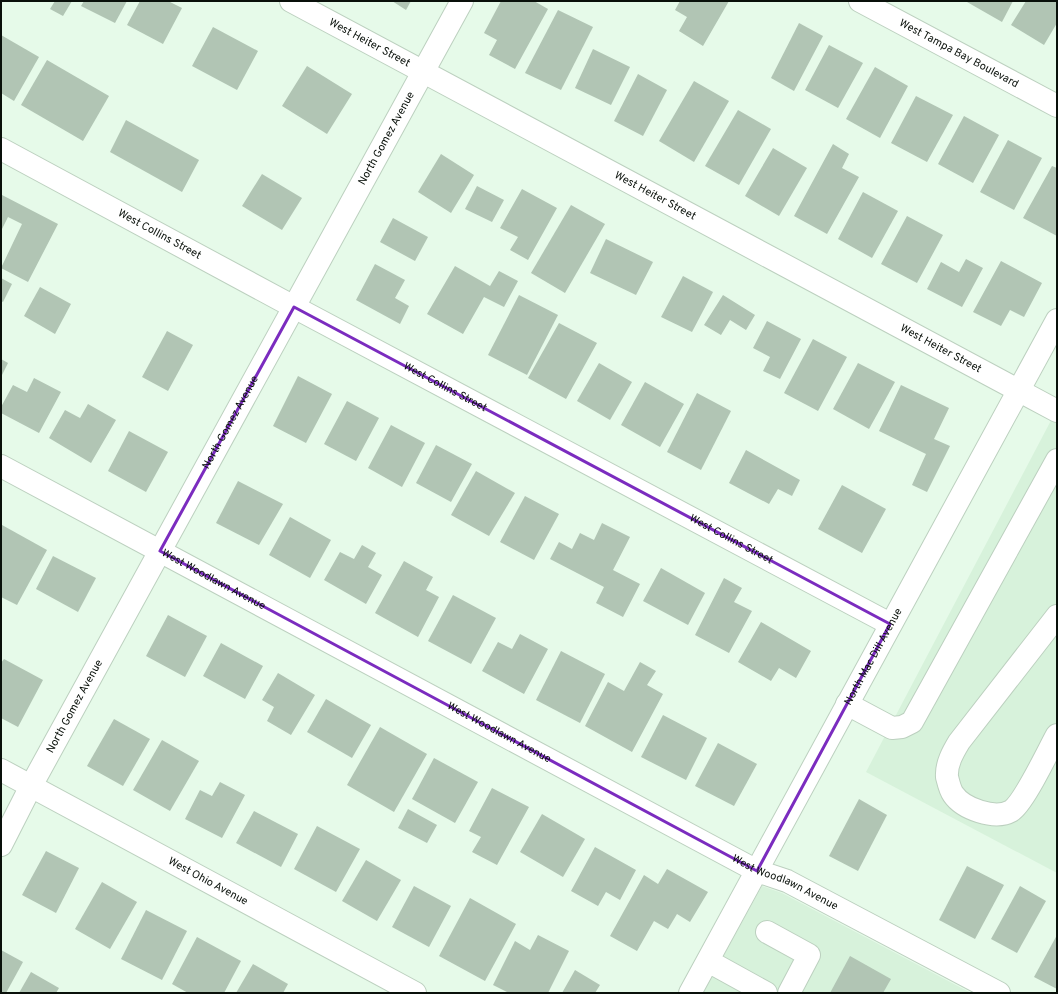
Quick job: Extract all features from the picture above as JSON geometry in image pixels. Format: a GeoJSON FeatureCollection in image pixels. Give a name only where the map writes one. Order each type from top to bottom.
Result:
{"type":"FeatureCollection","features":[{"type":"Feature","properties":{"kind":"street","name":"West Heiter Street"},"geometry":{"type":"LineString","coordinates":[[291,1],[1057,411]]}},
{"type":"Feature","properties":{"kind":"street","name":"North Gomez Avenue"},"geometry":{"type":"LineString","coordinates":[[1,845],[31,786],[462,1]]}},
{"type":"Feature","properties":{"kind":"street","name":"West Tampa Bay Boulevard"},"geometry":{"type":"LineString","coordinates":[[860,1],[1057,106]]}},
{"type":"Feature","properties":{"kind":"street","name":"West Collins Street"},"geometry":{"type":"LineString","coordinates":[[1,149],[294,308],[890,624]]}},
{"type":"Feature","properties":{"kind":"street","name":"North Mac Dill Avenue"},"geometry":{"type":"LineString","coordinates":[[690,993],[1057,320]]}},
{"type":"Feature","properties":{"kind":"street","name":"West Woodlawn Avenue"},"geometry":{"type":"LineString","coordinates":[[1,466],[757,871],[787,881],[999,993]]}},
{"type":"Feature","properties":{"kind":"street"},"geometry":{"type":"LineString","coordinates":[[847,704],[892,728],[902,727],[912,722],[1054,469]]}},
{"type":"Feature","properties":{"kind":"street"},"geometry":{"type":"LineString","coordinates":[[1057,616],[959,742],[950,757],[947,776],[953,794],[966,805],[982,813],[999,814],[1011,810],[1021,800],[1057,735]]}},
{"type":"Feature","properties":{"kind":"street","name":"West Ohio Avenue"},"geometry":{"type":"LineString","coordinates":[[1,770],[416,993]]}},
{"type":"Feature","properties":{"kind":"street"},"geometry":{"type":"LineString","coordinates":[[767,932],[809,955],[789,993]]}},
{"type":"Feature","properties":{"kind":"street"},"geometry":{"type":"LineString","coordinates":[[708,961],[766,993]]}},
{"type":"Feature","properties":{"kind":"highlighted area"},"geometry":{"type":"Polygon","coordinates":[[[294,307],[890,624],[757,871],[160,551],[294,307]]]}},
{"type":"Feature","properties":{"kind":"shaded area"},"geometry":{"type":"Polygon","coordinates":[[[1057,409],[1057,873],[866,772],[1057,409]]]}},
{"type":"Feature","properties":{"kind":"shaded area"},"geometry":{"type":"Polygon","coordinates":[[[762,886],[782,893],[971,993],[703,993],[762,886]]]}},
{"type":"Feature","properties":{"kind":"building"},"geometry":{"type":"Polygon","coordinates":[[[55,1],[72,1],[63,16],[50,9],[55,1]]]}},
{"type":"Feature","properties":{"kind":"building"},"geometry":{"type":"Polygon","coordinates":[[[84,1],[127,1],[115,23],[81,6],[84,1]]]}},
{"type":"Feature","properties":{"kind":"building"},"geometry":{"type":"Polygon","coordinates":[[[140,1],[168,1],[182,8],[163,44],[127,25],[140,1]]]}},
{"type":"Feature","properties":{"kind":"building"},"geometry":{"type":"Polygon","coordinates":[[[392,1],[411,1],[406,10],[392,1]]]}},
{"type":"Feature","properties":{"kind":"building"},"geometry":{"type":"Polygon","coordinates":[[[501,1],[534,1],[548,9],[515,69],[489,55],[497,40],[484,33],[501,1]]]}},
{"type":"Feature","properties":{"kind":"building"},"geometry":{"type":"Polygon","coordinates":[[[680,1],[729,1],[703,46],[679,31],[687,17],[675,10],[680,1]]]}},
{"type":"Feature","properties":{"kind":"building"},"geometry":{"type":"Polygon","coordinates":[[[1013,1],[1002,22],[967,2],[1013,1]]]}},
{"type":"Feature","properties":{"kind":"building"},"geometry":{"type":"Polygon","coordinates":[[[1026,1],[1057,1],[1057,23],[1044,45],[1011,25],[1026,1]]]}},
{"type":"Feature","properties":{"kind":"building"},"geometry":{"type":"Polygon","coordinates":[[[558,10],[593,27],[561,90],[525,73],[558,10]]]}},
{"type":"Feature","properties":{"kind":"building"},"geometry":{"type":"Polygon","coordinates":[[[799,23],[823,36],[794,91],[771,78],[799,23]]]}},
{"type":"Feature","properties":{"kind":"building"},"geometry":{"type":"Polygon","coordinates":[[[213,27],[258,51],[237,90],[192,66],[213,27]]]}},
{"type":"Feature","properties":{"kind":"building"},"geometry":{"type":"Polygon","coordinates":[[[1,35],[39,57],[14,101],[1,93],[1,35]]]}},
{"type":"Feature","properties":{"kind":"building"},"geometry":{"type":"Polygon","coordinates":[[[829,45],[863,63],[838,108],[805,90],[829,45]]]}},
{"type":"Feature","properties":{"kind":"building"},"geometry":{"type":"Polygon","coordinates":[[[593,49],[630,67],[611,105],[575,88],[593,49]]]}},
{"type":"Feature","properties":{"kind":"building"},"geometry":{"type":"Polygon","coordinates":[[[47,60],[109,96],[83,141],[21,105],[47,60]]]}},
{"type":"Feature","properties":{"kind":"building"},"geometry":{"type":"Polygon","coordinates":[[[307,66],[352,94],[327,134],[282,106],[307,66]]]}},
{"type":"Feature","properties":{"kind":"building"},"geometry":{"type":"Polygon","coordinates":[[[875,67],[908,86],[880,138],[846,119],[875,67]]]}},
{"type":"Feature","properties":{"kind":"building"},"geometry":{"type":"Polygon","coordinates":[[[638,74],[667,90],[643,136],[614,121],[638,74]]]}},
{"type":"Feature","properties":{"kind":"building"},"geometry":{"type":"Polygon","coordinates":[[[694,81],[729,101],[694,162],[659,141],[694,81]]]}},
{"type":"Feature","properties":{"kind":"building"},"geometry":{"type":"Polygon","coordinates":[[[916,96],[953,115],[927,162],[891,143],[916,96]]]}},
{"type":"Feature","properties":{"kind":"building"},"geometry":{"type":"Polygon","coordinates":[[[738,110],[771,129],[739,185],[705,166],[738,110]]]}},
{"type":"Feature","properties":{"kind":"building"},"geometry":{"type":"Polygon","coordinates":[[[964,116],[999,135],[973,183],[938,164],[964,116]]]}},
{"type":"Feature","properties":{"kind":"building"},"geometry":{"type":"Polygon","coordinates":[[[126,120],[199,160],[182,192],[110,152],[126,120]]]}},
{"type":"Feature","properties":{"kind":"building"},"geometry":{"type":"Polygon","coordinates":[[[1008,140],[1042,158],[1014,210],[980,192],[1008,140]]]}},
{"type":"Feature","properties":{"kind":"building"},"geometry":{"type":"Polygon","coordinates":[[[833,144],[849,154],[842,168],[859,177],[827,234],[794,216],[833,144]]]}},
{"type":"Feature","properties":{"kind":"building"},"geometry":{"type":"Polygon","coordinates":[[[773,148],[807,168],[779,216],[745,196],[773,148]]]}},
{"type":"Feature","properties":{"kind":"building"},"geometry":{"type":"Polygon","coordinates":[[[441,154],[474,175],[451,213],[418,192],[441,154]]]}},
{"type":"Feature","properties":{"kind":"building"},"geometry":{"type":"Polygon","coordinates":[[[1052,166],[1057,168],[1057,236],[1023,218],[1052,166]]]}},
{"type":"Feature","properties":{"kind":"building"},"geometry":{"type":"Polygon","coordinates":[[[262,174],[302,198],[282,230],[242,206],[262,174]]]}},
{"type":"Feature","properties":{"kind":"building"},"geometry":{"type":"Polygon","coordinates":[[[477,186],[504,200],[492,222],[465,209],[477,186]]]}},
{"type":"Feature","properties":{"kind":"building"},"geometry":{"type":"Polygon","coordinates":[[[522,189],[557,208],[528,260],[510,250],[518,237],[500,228],[522,189]]]}},
{"type":"Feature","properties":{"kind":"building"},"geometry":{"type":"Polygon","coordinates":[[[863,192],[898,211],[872,258],[838,239],[863,192]]]}},
{"type":"Feature","properties":{"kind":"building"},"geometry":{"type":"Polygon","coordinates":[[[2,195],[58,224],[28,282],[1,268],[22,224],[8,217],[1,231],[2,195]]]}},
{"type":"Feature","properties":{"kind":"building"},"geometry":{"type":"Polygon","coordinates":[[[571,205],[605,224],[565,293],[531,273],[571,205]]]}},
{"type":"Feature","properties":{"kind":"building"},"geometry":{"type":"Polygon","coordinates":[[[907,216],[943,235],[917,283],[881,264],[907,216]]]}},
{"type":"Feature","properties":{"kind":"building"},"geometry":{"type":"Polygon","coordinates":[[[393,218],[428,237],[415,261],[380,242],[393,218]]]}},
{"type":"Feature","properties":{"kind":"building"},"geometry":{"type":"Polygon","coordinates":[[[606,239],[653,262],[636,295],[590,273],[606,239]]]}},
{"type":"Feature","properties":{"kind":"building"},"geometry":{"type":"Polygon","coordinates":[[[966,259],[983,268],[962,307],[927,289],[941,262],[959,272],[966,259]]]}},
{"type":"Feature","properties":{"kind":"building"},"geometry":{"type":"Polygon","coordinates":[[[1001,261],[1042,283],[1024,317],[1010,310],[1001,326],[973,312],[1001,261]]]}},
{"type":"Feature","properties":{"kind":"building"},"geometry":{"type":"Polygon","coordinates":[[[375,264],[405,280],[395,298],[409,306],[400,324],[356,300],[375,264]]]}},
{"type":"Feature","properties":{"kind":"building"},"geometry":{"type":"Polygon","coordinates":[[[455,266],[490,286],[499,271],[518,281],[504,307],[484,297],[463,334],[427,314],[455,266]]]}},
{"type":"Feature","properties":{"kind":"building"},"geometry":{"type":"Polygon","coordinates":[[[683,276],[713,292],[692,332],[661,317],[683,276]]]}},
{"type":"Feature","properties":{"kind":"building"},"geometry":{"type":"Polygon","coordinates":[[[1,278],[12,284],[3,302],[1,301],[1,278]]]}},
{"type":"Feature","properties":{"kind":"building"},"geometry":{"type":"Polygon","coordinates":[[[40,287],[71,304],[55,334],[24,316],[40,287]]]}},
{"type":"Feature","properties":{"kind":"building"},"geometry":{"type":"Polygon","coordinates":[[[519,295],[558,315],[527,375],[488,355],[519,295]]]}},
{"type":"Feature","properties":{"kind":"building"},"geometry":{"type":"Polygon","coordinates":[[[723,295],[755,315],[746,330],[730,320],[721,335],[704,325],[723,295]]]}},
{"type":"Feature","properties":{"kind":"building"},"geometry":{"type":"Polygon","coordinates":[[[767,321],[801,339],[780,379],[763,371],[770,357],[753,348],[767,321]]]}},
{"type":"Feature","properties":{"kind":"building"},"geometry":{"type":"Polygon","coordinates":[[[559,323],[597,343],[566,399],[528,378],[559,323]]]}},
{"type":"Feature","properties":{"kind":"building"},"geometry":{"type":"Polygon","coordinates":[[[167,331],[193,345],[168,391],[142,377],[167,331]]]}},
{"type":"Feature","properties":{"kind":"building"},"geometry":{"type":"Polygon","coordinates":[[[813,339],[847,357],[818,411],[784,393],[813,339]]]}},
{"type":"Feature","properties":{"kind":"building"},"geometry":{"type":"Polygon","coordinates":[[[1,359],[8,363],[1,377],[1,359]]]}},
{"type":"Feature","properties":{"kind":"building"},"geometry":{"type":"Polygon","coordinates":[[[599,363],[632,382],[610,420],[577,401],[599,363]]]}},
{"type":"Feature","properties":{"kind":"building"},"geometry":{"type":"Polygon","coordinates":[[[858,363],[895,382],[869,429],[833,409],[858,363]]]}},
{"type":"Feature","properties":{"kind":"building"},"geometry":{"type":"Polygon","coordinates":[[[298,376],[332,394],[306,443],[273,426],[298,376]]]}},
{"type":"Feature","properties":{"kind":"building"},"geometry":{"type":"Polygon","coordinates":[[[34,378],[61,392],[39,433],[1,413],[1,407],[13,385],[27,392],[34,378]]]}},
{"type":"Feature","properties":{"kind":"building"},"geometry":{"type":"Polygon","coordinates":[[[645,382],[684,404],[660,447],[621,425],[645,382]]]}},
{"type":"Feature","properties":{"kind":"building"},"geometry":{"type":"Polygon","coordinates":[[[901,385],[949,408],[934,439],[950,446],[927,492],[912,485],[926,454],[879,431],[901,385]]]}},
{"type":"Feature","properties":{"kind":"building"},"geometry":{"type":"Polygon","coordinates":[[[697,393],[731,411],[701,470],[667,452],[697,393]]]}},
{"type":"Feature","properties":{"kind":"building"},"geometry":{"type":"Polygon","coordinates":[[[347,401],[379,418],[356,461],[324,444],[347,401]]]}},
{"type":"Feature","properties":{"kind":"building"},"geometry":{"type":"Polygon","coordinates":[[[88,404],[116,420],[91,463],[49,438],[65,410],[80,418],[88,404]]]}},
{"type":"Feature","properties":{"kind":"building"},"geometry":{"type":"Polygon","coordinates":[[[391,425],[425,443],[402,487],[368,468],[391,425]]]}},
{"type":"Feature","properties":{"kind":"building"},"geometry":{"type":"Polygon","coordinates":[[[129,431],[168,452],[146,492],[108,471],[129,431]]]}},
{"type":"Feature","properties":{"kind":"building"},"geometry":{"type":"Polygon","coordinates":[[[436,445],[472,464],[451,502],[416,483],[436,445]]]}},
{"type":"Feature","properties":{"kind":"building"},"geometry":{"type":"Polygon","coordinates":[[[746,450],[800,480],[792,496],[778,489],[769,504],[729,483],[746,450]]]}},
{"type":"Feature","properties":{"kind":"building"},"geometry":{"type":"Polygon","coordinates":[[[476,471],[515,493],[489,536],[451,515],[476,471]]]}},
{"type":"Feature","properties":{"kind":"building"},"geometry":{"type":"Polygon","coordinates":[[[238,481],[283,504],[259,545],[216,523],[238,481]]]}},
{"type":"Feature","properties":{"kind":"building"},"geometry":{"type":"Polygon","coordinates":[[[842,485],[886,509],[862,553],[818,529],[842,485]]]}},
{"type":"Feature","properties":{"kind":"building"},"geometry":{"type":"Polygon","coordinates":[[[525,496],[559,514],[534,560],[500,542],[525,496]]]}},
{"type":"Feature","properties":{"kind":"building"},"geometry":{"type":"Polygon","coordinates":[[[290,517],[331,540],[310,578],[269,555],[290,517]]]}},
{"type":"Feature","properties":{"kind":"building"},"geometry":{"type":"Polygon","coordinates":[[[602,523],[630,537],[613,570],[640,584],[623,617],[596,603],[604,587],[550,559],[559,542],[572,549],[580,533],[594,540],[602,523]]]}},
{"type":"Feature","properties":{"kind":"building"},"geometry":{"type":"Polygon","coordinates":[[[2,525],[47,550],[17,605],[1,597],[2,525]]]}},
{"type":"Feature","properties":{"kind":"building"},"geometry":{"type":"Polygon","coordinates":[[[362,545],[376,553],[368,567],[382,575],[366,604],[324,580],[340,552],[354,559],[362,545]]]}},
{"type":"Feature","properties":{"kind":"building"},"geometry":{"type":"Polygon","coordinates":[[[53,556],[96,578],[78,612],[36,589],[53,556]]]}},
{"type":"Feature","properties":{"kind":"building"},"geometry":{"type":"Polygon","coordinates":[[[404,561],[433,577],[426,590],[439,597],[418,637],[375,613],[404,561]]]}},
{"type":"Feature","properties":{"kind":"building"},"geometry":{"type":"Polygon","coordinates":[[[661,568],[705,593],[688,625],[643,601],[661,568]]]}},
{"type":"Feature","properties":{"kind":"building"},"geometry":{"type":"Polygon","coordinates":[[[724,578],[742,588],[734,602],[752,611],[729,653],[695,635],[724,578]]]}},
{"type":"Feature","properties":{"kind":"building"},"geometry":{"type":"Polygon","coordinates":[[[453,595],[496,618],[471,664],[428,641],[453,595]]]}},
{"type":"Feature","properties":{"kind":"building"},"geometry":{"type":"Polygon","coordinates":[[[168,615],[207,636],[185,677],[146,656],[168,615]]]}},
{"type":"Feature","properties":{"kind":"building"},"geometry":{"type":"Polygon","coordinates":[[[761,622],[811,651],[796,678],[779,668],[771,681],[738,662],[761,622]]]}},
{"type":"Feature","properties":{"kind":"building"},"geometry":{"type":"Polygon","coordinates":[[[520,634],[548,649],[524,694],[482,671],[498,642],[512,649],[520,634]]]}},
{"type":"Feature","properties":{"kind":"building"},"geometry":{"type":"Polygon","coordinates":[[[221,643],[263,666],[245,699],[203,676],[221,643]]]}},
{"type":"Feature","properties":{"kind":"building"},"geometry":{"type":"Polygon","coordinates":[[[561,651],[605,674],[580,723],[536,700],[561,651]]]}},
{"type":"Feature","properties":{"kind":"building"},"geometry":{"type":"Polygon","coordinates":[[[4,659],[43,680],[18,727],[1,718],[1,663],[4,659]]]}},
{"type":"Feature","properties":{"kind":"building"},"geometry":{"type":"Polygon","coordinates":[[[640,662],[656,671],[647,685],[663,694],[632,752],[585,726],[608,682],[624,691],[640,662]]]}},
{"type":"Feature","properties":{"kind":"building"},"geometry":{"type":"Polygon","coordinates":[[[278,673],[315,695],[291,735],[267,721],[274,707],[262,700],[278,673]]]}},
{"type":"Feature","properties":{"kind":"building"},"geometry":{"type":"Polygon","coordinates":[[[326,699],[371,725],[352,758],[307,732],[326,699]]]}},
{"type":"Feature","properties":{"kind":"building"},"geometry":{"type":"Polygon","coordinates":[[[663,715],[707,738],[686,780],[641,757],[663,715]]]}},
{"type":"Feature","properties":{"kind":"building"},"geometry":{"type":"Polygon","coordinates":[[[114,719],[150,739],[123,786],[87,766],[114,719]]]}},
{"type":"Feature","properties":{"kind":"building"},"geometry":{"type":"Polygon","coordinates":[[[380,727],[427,754],[394,812],[347,785],[380,727]]]}},
{"type":"Feature","properties":{"kind":"building"},"geometry":{"type":"Polygon","coordinates":[[[162,740],[199,761],[170,811],[133,790],[162,740]]]}},
{"type":"Feature","properties":{"kind":"building"},"geometry":{"type":"Polygon","coordinates":[[[718,743],[757,764],[734,806],[695,786],[718,743]]]}},
{"type":"Feature","properties":{"kind":"building"},"geometry":{"type":"Polygon","coordinates":[[[434,758],[478,782],[455,823],[412,799],[434,758]]]}},
{"type":"Feature","properties":{"kind":"building"},"geometry":{"type":"Polygon","coordinates":[[[220,782],[245,795],[222,838],[185,819],[200,790],[212,796],[220,782]]]}},
{"type":"Feature","properties":{"kind":"building"},"geometry":{"type":"Polygon","coordinates":[[[492,788],[529,807],[497,865],[472,852],[481,837],[469,831],[492,788]]]}},
{"type":"Feature","properties":{"kind":"building"},"geometry":{"type":"Polygon","coordinates":[[[859,799],[887,815],[858,871],[829,856],[859,799]]]}},
{"type":"Feature","properties":{"kind":"building"},"geometry":{"type":"Polygon","coordinates":[[[408,809],[437,825],[427,843],[398,828],[408,809]]]}},
{"type":"Feature","properties":{"kind":"building"},"geometry":{"type":"Polygon","coordinates":[[[254,811],[298,834],[281,867],[236,843],[254,811]]]}},
{"type":"Feature","properties":{"kind":"building"},"geometry":{"type":"Polygon","coordinates":[[[542,814],[585,839],[563,877],[520,852],[542,814]]]}},
{"type":"Feature","properties":{"kind":"building"},"geometry":{"type":"Polygon","coordinates":[[[317,826],[360,849],[336,892],[294,869],[317,826]]]}},
{"type":"Feature","properties":{"kind":"building"},"geometry":{"type":"Polygon","coordinates":[[[595,847],[636,870],[620,900],[606,892],[598,906],[571,891],[595,847]]]}},
{"type":"Feature","properties":{"kind":"building"},"geometry":{"type":"Polygon","coordinates":[[[46,851],[79,868],[56,913],[22,895],[46,851]]]}},
{"type":"Feature","properties":{"kind":"building"},"geometry":{"type":"Polygon","coordinates":[[[366,860],[401,880],[377,921],[342,901],[366,860]]]}},
{"type":"Feature","properties":{"kind":"building"},"geometry":{"type":"Polygon","coordinates":[[[967,866],[1004,885],[975,939],[939,920],[967,866]]]}},
{"type":"Feature","properties":{"kind":"building"},"geometry":{"type":"Polygon","coordinates":[[[667,869],[708,892],[690,922],[677,914],[668,929],[654,921],[637,951],[610,936],[644,875],[658,884],[667,869]]]}},
{"type":"Feature","properties":{"kind":"building"},"geometry":{"type":"Polygon","coordinates":[[[102,882],[137,902],[110,949],[75,929],[102,882]]]}},
{"type":"Feature","properties":{"kind":"building"},"geometry":{"type":"Polygon","coordinates":[[[414,886],[451,906],[429,947],[392,927],[414,886]]]}},
{"type":"Feature","properties":{"kind":"building"},"geometry":{"type":"Polygon","coordinates":[[[1020,886],[1046,901],[1017,953],[991,939],[1020,886]]]}},
{"type":"Feature","properties":{"kind":"building"},"geometry":{"type":"Polygon","coordinates":[[[470,898],[516,924],[485,981],[439,956],[470,898]]]}},
{"type":"Feature","properties":{"kind":"building"},"geometry":{"type":"Polygon","coordinates":[[[146,910],[187,931],[162,980],[121,959],[146,910]]]}},
{"type":"Feature","properties":{"kind":"building"},"geometry":{"type":"Polygon","coordinates":[[[538,935],[569,951],[548,993],[509,993],[493,985],[515,941],[530,950],[538,935]]]}},
{"type":"Feature","properties":{"kind":"building"},"geometry":{"type":"Polygon","coordinates":[[[1057,935],[1057,989],[1034,977],[1057,935]]]}},
{"type":"Feature","properties":{"kind":"building"},"geometry":{"type":"Polygon","coordinates":[[[197,937],[241,961],[224,993],[188,993],[172,984],[197,937]]]}},
{"type":"Feature","properties":{"kind":"building"},"geometry":{"type":"Polygon","coordinates":[[[1,950],[23,962],[6,993],[1,993],[1,950]]]}},
{"type":"Feature","properties":{"kind":"building"},"geometry":{"type":"Polygon","coordinates":[[[850,956],[891,979],[883,993],[830,993],[850,956]]]}},
{"type":"Feature","properties":{"kind":"building"},"geometry":{"type":"Polygon","coordinates":[[[253,964],[288,984],[283,993],[236,993],[253,964]]]}},
{"type":"Feature","properties":{"kind":"building"},"geometry":{"type":"Polygon","coordinates":[[[575,970],[600,985],[595,993],[562,993],[575,970]]]}},
{"type":"Feature","properties":{"kind":"building"},"geometry":{"type":"Polygon","coordinates":[[[31,972],[59,988],[56,993],[19,993],[31,972]]]}}]}
